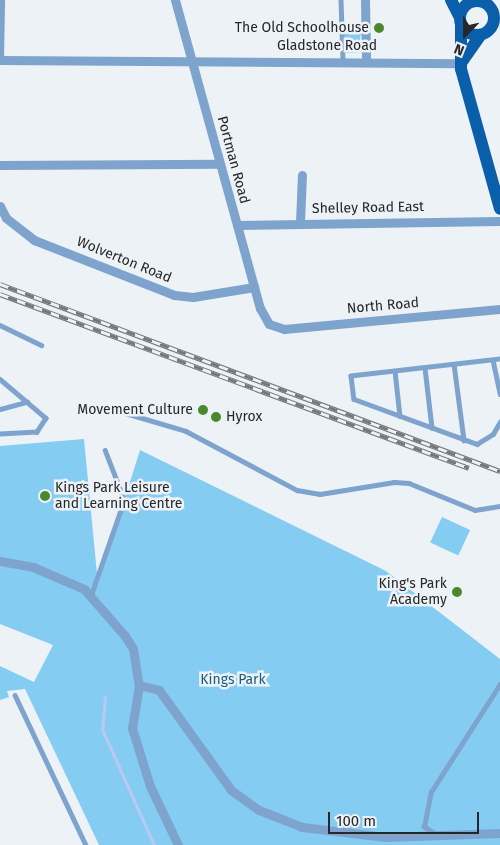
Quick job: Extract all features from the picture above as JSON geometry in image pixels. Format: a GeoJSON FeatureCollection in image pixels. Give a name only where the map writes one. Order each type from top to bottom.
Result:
{"type":"FeatureCollection","features":[{"type":"Feature","properties":{"kind":"main road"},"geometry":{"type":"LineString","coordinates":[[451,0],[460,22],[490,32]]}},
{"type":"Feature","properties":{"kind":"main road"},"geometry":{"type":"LineString","coordinates":[[461,63],[490,32],[494,17],[482,1]]}},
{"type":"Feature","properties":{"kind":"main road"},"geometry":{"type":"LineString","coordinates":[[500,7],[482,1],[464,6],[460,22],[461,63],[500,209]]}},
{"type":"Feature","properties":{"kind":"street","name":"Portman Road"},"geometry":{"type":"LineString","coordinates":[[175,0],[254,287],[269,324]]}},
{"type":"Feature","properties":{"kind":"street"},"geometry":{"type":"LineString","coordinates":[[365,0],[366,59]]}},
{"type":"Feature","properties":{"kind":"street","name":"Gladstone Road"},"geometry":{"type":"LineString","coordinates":[[0,60],[366,59],[461,63]]}},
{"type":"Feature","properties":{"kind":"street"},"geometry":{"type":"LineString","coordinates":[[0,165],[220,164]]}},
{"type":"Feature","properties":{"kind":"street"},"geometry":{"type":"LineString","coordinates":[[300,222],[302,175]]}},
{"type":"Feature","properties":{"kind":"street","name":"Wolverton Road"},"geometry":{"type":"LineString","coordinates":[[0,206],[6,218],[34,240],[174,295],[193,298],[254,287]]}},
{"type":"Feature","properties":{"kind":"street","name":"Shelley Road East"},"geometry":{"type":"LineString","coordinates":[[237,225],[300,222],[500,220]]}},
{"type":"Feature","properties":{"kind":"street","name":"North Road"},"geometry":{"type":"LineString","coordinates":[[269,324],[284,329],[500,309]]}},
{"type":"Feature","properties":{"kind":"street"},"geometry":{"type":"LineString","coordinates":[[0,561],[62,578],[91,595],[109,613],[133,649],[139,685],[132,728],[150,786],[178,845]]}},
{"type":"Feature","properties":{"kind":"street"},"geometry":{"type":"LineString","coordinates":[[139,685],[159,690],[231,790],[259,810],[302,828],[356,836],[440,836],[500,832]]}},
{"type":"Feature","properties":{"kind":"lane"},"geometry":{"type":"LineString","coordinates":[[0,60],[2,0]]}},
{"type":"Feature","properties":{"kind":"lane"},"geometry":{"type":"LineString","coordinates":[[341,0],[343,59]]}},
{"type":"Feature","properties":{"kind":"lane"},"geometry":{"type":"LineString","coordinates":[[0,325],[41,345]]}},
{"type":"Feature","properties":{"kind":"lane"},"geometry":{"type":"LineString","coordinates":[[500,359],[351,376],[354,399],[464,440],[477,444],[493,434],[500,422]]}},
{"type":"Feature","properties":{"kind":"lane"},"geometry":{"type":"LineString","coordinates":[[493,360],[500,394]]}},
{"type":"Feature","properties":{"kind":"lane"},"geometry":{"type":"LineString","coordinates":[[454,364],[464,440]]}},
{"type":"Feature","properties":{"kind":"lane"},"geometry":{"type":"LineString","coordinates":[[425,368],[432,428]]}},
{"type":"Feature","properties":{"kind":"lane"},"geometry":{"type":"LineString","coordinates":[[395,371],[400,416]]}},
{"type":"Feature","properties":{"kind":"lane"},"geometry":{"type":"LineString","coordinates":[[0,379],[44,414],[42,428],[0,434]]}},
{"type":"Feature","properties":{"kind":"lane"},"geometry":{"type":"LineString","coordinates":[[0,409],[27,402]]}},
{"type":"Feature","properties":{"kind":"lane"},"geometry":{"type":"LineString","coordinates":[[122,412],[186,431],[297,490],[320,494],[394,482],[410,483],[475,510],[500,506]]}},
{"type":"Feature","properties":{"kind":"lane"},"geometry":{"type":"LineString","coordinates":[[91,595],[124,500],[105,451]]}},
{"type":"Feature","properties":{"kind":"lane"},"geometry":{"type":"LineString","coordinates":[[440,836],[424,827],[431,792],[500,684]]}},
{"type":"Feature","properties":{"kind":"lane"},"geometry":{"type":"LineString","coordinates":[[15,695],[86,845]]}},
{"type":"Feature","properties":{"kind":"green space"},"geometry":{"type":"Polygon","coordinates":[[[361,33],[358,53],[344,53],[344,34],[361,33]]]}},
{"type":"Feature","properties":{"kind":"green space","name":"Kings Park"},"geometry":{"type":"Polygon","coordinates":[[[84,439],[98,584],[140,450],[386,571],[500,659],[500,845],[99,845],[25,689],[7,691],[9,697],[0,700],[0,666],[34,682],[53,645],[0,624],[0,446],[84,439]]]}},
{"type":"Feature","properties":{"kind":"green space"},"geometry":{"type":"Polygon","coordinates":[[[442,517],[470,530],[458,555],[430,542],[442,517]]]}},
{"type":"Feature","properties":{"kind":"waterway"},"geometry":{"type":"LineString","coordinates":[[105,697],[102,729],[154,845]]}},
{"type":"Feature","properties":{"kind":"railway"},"geometry":{"type":"LineString","coordinates":[[0,284],[500,471]]}},
{"type":"Feature","properties":{"kind":"railway"},"geometry":{"type":"LineString","coordinates":[[0,294],[469,468]]}},
{"type":"Feature","properties":{"kind":"place","name":"The Old Schoolhouse"},"geometry":{"type":"Point","coordinates":[379,28]}},
{"type":"Feature","properties":{"kind":"place","name":"Movement Culture"},"geometry":{"type":"Point","coordinates":[203,410]}},
{"type":"Feature","properties":{"kind":"place","name":"Hyrox"},"geometry":{"type":"Point","coordinates":[216,417]}},
{"type":"Feature","properties":{"kind":"place","name":"Kings Park Leisure and Learning Centre"},"geometry":{"type":"Point","coordinates":[45,496]}},
{"type":"Feature","properties":{"kind":"place","name":"King's Park Academy"},"geometry":{"type":"Point","coordinates":[457,592]}}]}
